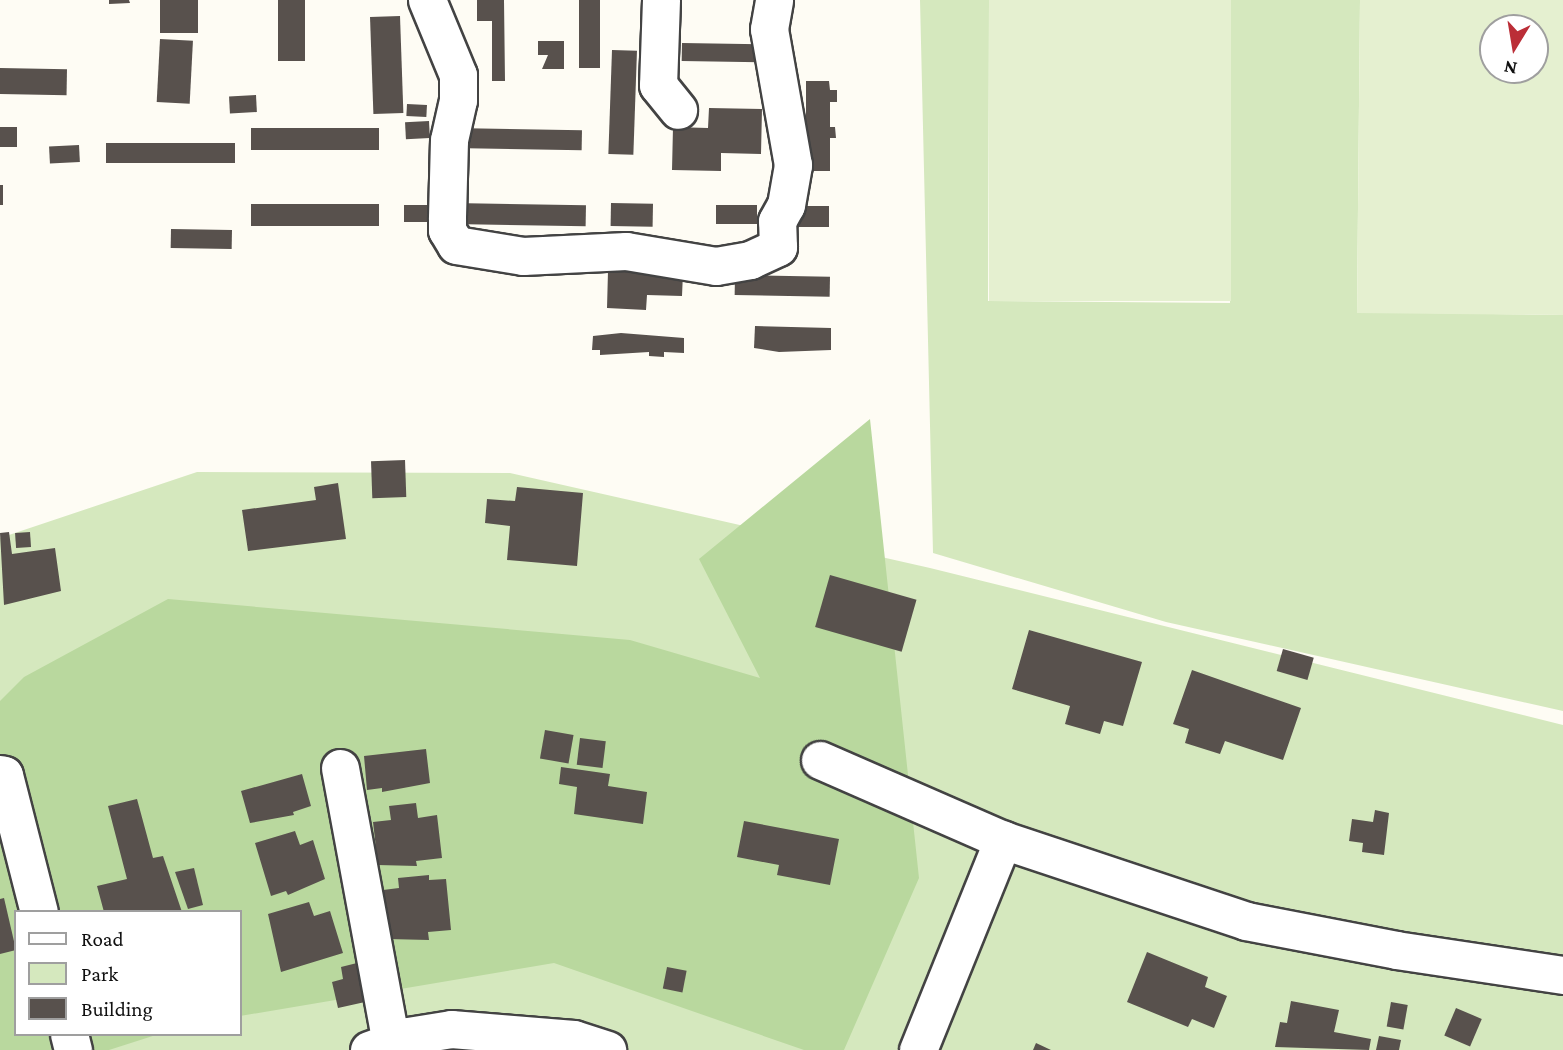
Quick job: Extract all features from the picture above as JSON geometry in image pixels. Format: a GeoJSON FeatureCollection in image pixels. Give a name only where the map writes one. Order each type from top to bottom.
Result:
{"type":"FeatureCollection","features":[{"type":"Feature","properties":{"kind":"street"},"geometry":{"type":"LineString","coordinates":[[426,0],[458,75],[458,100],[449,131],[446,219],[447,230],[456,245],[523,256],[626,251],[716,266],[750,260],[779,247],[778,221],[786,205],[793,165],[769,29],[774,0]]}},
{"type":"Feature","properties":{"kind":"street"},"geometry":{"type":"LineString","coordinates":[[661,0],[658,85],[678,110]]}},
{"type":"Feature","properties":{"kind":"street"},"geometry":{"type":"LineString","coordinates":[[820,760],[1003,840],[1246,921],[1396,950],[1563,975]]}},
{"type":"Feature","properties":{"kind":"street"},"geometry":{"type":"LineString","coordinates":[[340,768],[380,1046],[408,1036],[464,1030],[575,1039],[607,1050]]}},
{"type":"Feature","properties":{"kind":"street"},"geometry":{"type":"LineString","coordinates":[[0,774],[4,775],[38,910]]}},
{"type":"Feature","properties":{"kind":"street"},"geometry":{"type":"LineString","coordinates":[[918,1050],[1003,840]]}},
{"type":"Feature","properties":{"kind":"green space"},"geometry":{"type":"Polygon","coordinates":[[[920,0],[989,0],[988,301],[1230,303],[1231,0],[1360,0],[1357,312],[1563,315],[1563,711],[1166,622],[933,553],[920,0]]]}},
{"type":"Feature","properties":{"kind":"green space"},"geometry":{"type":"Polygon","coordinates":[[[989,0],[1231,0],[1231,301],[989,301],[989,0]]]}},
{"type":"Feature","properties":{"kind":"green space"},"geometry":{"type":"Polygon","coordinates":[[[1360,0],[1563,0],[1563,315],[1357,313],[1360,0]]]}},
{"type":"Feature","properties":{"kind":"green space"},"geometry":{"type":"Polygon","coordinates":[[[870,419],[919,878],[844,1050],[804,1050],[554,963],[242,1016],[242,910],[14,910],[14,1036],[153,1036],[109,1050],[0,1050],[0,701],[24,677],[168,599],[630,640],[760,678],[699,559],[870,419]]]}},
{"type":"Feature","properties":{"kind":"green space"},"geometry":{"type":"Polygon","coordinates":[[[197,472],[510,473],[930,568],[1563,725],[1563,1050],[0,1050],[0,538],[197,472]]]}},
{"type":"Feature","properties":{"kind":"building"},"geometry":{"type":"Polygon","coordinates":[[[109,0],[129,0],[130,3],[109,4],[109,0]]]}},
{"type":"Feature","properties":{"kind":"building"},"geometry":{"type":"Polygon","coordinates":[[[160,0],[198,0],[198,33],[160,33],[160,0]]]}},
{"type":"Feature","properties":{"kind":"building"},"geometry":{"type":"Polygon","coordinates":[[[278,0],[305,0],[305,61],[278,61],[278,0]]]}},
{"type":"Feature","properties":{"kind":"building"},"geometry":{"type":"Polygon","coordinates":[[[477,0],[504,0],[505,81],[492,81],[492,21],[477,21],[477,0]]]}},
{"type":"Feature","properties":{"kind":"building"},"geometry":{"type":"Polygon","coordinates":[[[579,0],[600,0],[600,68],[579,68],[579,0]]]}},
{"type":"Feature","properties":{"kind":"building"},"geometry":{"type":"Polygon","coordinates":[[[400,16],[403,113],[373,114],[370,17],[400,16]]]}},
{"type":"Feature","properties":{"kind":"building"},"geometry":{"type":"Polygon","coordinates":[[[160,39],[193,41],[190,104],[157,102],[160,39]]]}},
{"type":"Feature","properties":{"kind":"building"},"geometry":{"type":"Polygon","coordinates":[[[538,41],[564,41],[564,69],[542,69],[548,55],[538,55],[538,41]]]}},
{"type":"Feature","properties":{"kind":"building"},"geometry":{"type":"Polygon","coordinates":[[[682,43],[760,44],[760,62],[682,61],[682,43]]]}},
{"type":"Feature","properties":{"kind":"building"},"geometry":{"type":"Polygon","coordinates":[[[612,50],[637,51],[633,155],[608,154],[612,50]]]}},
{"type":"Feature","properties":{"kind":"building"},"geometry":{"type":"Polygon","coordinates":[[[0,68],[67,69],[67,95],[0,94],[0,68]]]}},
{"type":"Feature","properties":{"kind":"building"},"geometry":{"type":"Polygon","coordinates":[[[806,81],[829,81],[830,90],[837,90],[837,102],[830,102],[830,127],[835,127],[836,138],[830,138],[830,171],[806,171],[806,81]]]}},
{"type":"Feature","properties":{"kind":"building"},"geometry":{"type":"Polygon","coordinates":[[[256,95],[257,112],[230,113],[229,96],[256,95]]]}},
{"type":"Feature","properties":{"kind":"building"},"geometry":{"type":"Polygon","coordinates":[[[407,104],[427,105],[426,117],[406,116],[407,104]]]}},
{"type":"Feature","properties":{"kind":"building"},"geometry":{"type":"Polygon","coordinates":[[[709,108],[762,109],[761,154],[721,153],[721,171],[672,170],[673,127],[708,128],[709,108]]]}},
{"type":"Feature","properties":{"kind":"building"},"geometry":{"type":"Polygon","coordinates":[[[429,121],[430,138],[406,139],[405,122],[429,121]]]}},
{"type":"Feature","properties":{"kind":"building"},"geometry":{"type":"Polygon","coordinates":[[[0,127],[17,127],[17,147],[0,147],[0,127]]]}},
{"type":"Feature","properties":{"kind":"building"},"geometry":{"type":"Polygon","coordinates":[[[251,128],[379,128],[379,150],[251,150],[251,128]]]}},
{"type":"Feature","properties":{"kind":"building"},"geometry":{"type":"Polygon","coordinates":[[[453,128],[582,130],[582,150],[453,148],[453,128]]]}},
{"type":"Feature","properties":{"kind":"building"},"geometry":{"type":"Polygon","coordinates":[[[106,143],[235,143],[235,163],[106,163],[106,143]]]}},
{"type":"Feature","properties":{"kind":"building"},"geometry":{"type":"Polygon","coordinates":[[[79,145],[80,162],[50,164],[49,147],[79,145]]]}},
{"type":"Feature","properties":{"kind":"building"},"geometry":{"type":"Polygon","coordinates":[[[0,185],[3,185],[3,205],[0,205],[0,185]]]}},
{"type":"Feature","properties":{"kind":"building"},"geometry":{"type":"Polygon","coordinates":[[[453,203],[586,205],[586,226],[453,224],[453,203]]]}},
{"type":"Feature","properties":{"kind":"building"},"geometry":{"type":"Polygon","coordinates":[[[611,203],[653,204],[653,227],[611,226],[611,203]]]}},
{"type":"Feature","properties":{"kind":"building"},"geometry":{"type":"Polygon","coordinates":[[[251,204],[379,204],[379,226],[251,226],[251,204]]]}},
{"type":"Feature","properties":{"kind":"building"},"geometry":{"type":"Polygon","coordinates":[[[404,205],[431,205],[431,222],[404,222],[404,205]]]}},
{"type":"Feature","properties":{"kind":"building"},"geometry":{"type":"Polygon","coordinates":[[[716,205],[757,205],[757,224],[716,224],[716,205]]]}},
{"type":"Feature","properties":{"kind":"building"},"geometry":{"type":"Polygon","coordinates":[[[790,206],[829,206],[829,227],[790,227],[790,206]]]}},
{"type":"Feature","properties":{"kind":"building"},"geometry":{"type":"Polygon","coordinates":[[[171,229],[232,230],[232,249],[171,248],[171,229]]]}},
{"type":"Feature","properties":{"kind":"building"},"geometry":{"type":"Polygon","coordinates":[[[608,271],[683,273],[682,296],[647,295],[646,310],[607,308],[608,271]]]}},
{"type":"Feature","properties":{"kind":"building"},"geometry":{"type":"Polygon","coordinates":[[[735,275],[830,277],[830,297],[735,295],[735,275]]]}},
{"type":"Feature","properties":{"kind":"building"},"geometry":{"type":"Polygon","coordinates":[[[755,326],[831,328],[831,350],[779,352],[754,348],[755,326]]]}},
{"type":"Feature","properties":{"kind":"building"},"geometry":{"type":"Polygon","coordinates":[[[621,333],[684,338],[684,353],[664,352],[664,357],[649,356],[649,352],[600,355],[600,350],[592,350],[593,336],[621,333]]]}},
{"type":"Feature","properties":{"kind":"building"},"geometry":{"type":"Polygon","coordinates":[[[405,460],[406,497],[372,498],[371,461],[405,460]]]}},
{"type":"Feature","properties":{"kind":"building"},"geometry":{"type":"Polygon","coordinates":[[[338,483],[346,539],[248,551],[242,510],[316,500],[314,487],[338,483]]]}},
{"type":"Feature","properties":{"kind":"building"},"geometry":{"type":"Polygon","coordinates":[[[517,487],[583,493],[577,566],[507,560],[510,526],[485,523],[487,499],[515,501],[517,487]]]}},
{"type":"Feature","properties":{"kind":"building"},"geometry":{"type":"Polygon","coordinates":[[[9,532],[12,554],[55,548],[61,591],[4,605],[0,533],[9,532]]]}},
{"type":"Feature","properties":{"kind":"building"},"geometry":{"type":"Polygon","coordinates":[[[30,532],[31,547],[16,548],[15,533],[30,532]]]}},
{"type":"Feature","properties":{"kind":"building"},"geometry":{"type":"Polygon","coordinates":[[[830,575],[917,600],[902,652],[815,627],[830,575]]]}},
{"type":"Feature","properties":{"kind":"building"},"geometry":{"type":"Polygon","coordinates":[[[1029,630],[1142,662],[1123,726],[1104,721],[1100,734],[1065,724],[1070,706],[1012,689],[1029,630]]]}},
{"type":"Feature","properties":{"kind":"building"},"geometry":{"type":"Polygon","coordinates":[[[1283,649],[1314,658],[1307,680],[1277,671],[1283,649]]]}},
{"type":"Feature","properties":{"kind":"building"},"geometry":{"type":"Polygon","coordinates":[[[1192,670],[1301,708],[1283,760],[1225,741],[1220,754],[1185,743],[1189,729],[1173,724],[1192,670]]]}},
{"type":"Feature","properties":{"kind":"building"},"geometry":{"type":"Polygon","coordinates":[[[545,730],[574,735],[569,764],[540,759],[545,730]]]}},
{"type":"Feature","properties":{"kind":"building"},"geometry":{"type":"Polygon","coordinates":[[[580,738],[606,741],[603,768],[577,765],[580,738]]]}},
{"type":"Feature","properties":{"kind":"building"},"geometry":{"type":"Polygon","coordinates":[[[426,749],[430,783],[382,792],[382,788],[367,790],[364,756],[426,749]]]}},
{"type":"Feature","properties":{"kind":"building"},"geometry":{"type":"Polygon","coordinates":[[[561,767],[610,774],[608,786],[647,792],[643,824],[574,814],[577,787],[559,784],[561,767]]]}},
{"type":"Feature","properties":{"kind":"building"},"geometry":{"type":"Polygon","coordinates":[[[302,774],[311,806],[293,812],[294,815],[250,823],[241,791],[302,774]]]}},
{"type":"Feature","properties":{"kind":"building"},"geometry":{"type":"Polygon","coordinates":[[[137,799],[153,858],[163,856],[181,910],[103,910],[97,886],[127,879],[108,806],[137,799]]]}},
{"type":"Feature","properties":{"kind":"building"},"geometry":{"type":"Polygon","coordinates":[[[416,803],[418,818],[437,815],[442,858],[416,861],[417,866],[378,865],[373,822],[391,820],[389,806],[416,803]]]}},
{"type":"Feature","properties":{"kind":"building"},"geometry":{"type":"Polygon","coordinates":[[[1375,810],[1389,813],[1384,855],[1362,852],[1363,843],[1349,841],[1352,819],[1373,822],[1375,810]]]}},
{"type":"Feature","properties":{"kind":"building"},"geometry":{"type":"Polygon","coordinates":[[[744,821],[839,839],[830,885],[777,875],[779,865],[737,857],[744,821]]]}},
{"type":"Feature","properties":{"kind":"building"},"geometry":{"type":"Polygon","coordinates":[[[295,831],[300,845],[313,840],[325,879],[288,895],[286,891],[271,896],[255,843],[295,831]]]}},
{"type":"Feature","properties":{"kind":"building"},"geometry":{"type":"Polygon","coordinates":[[[194,868],[203,905],[188,909],[175,872],[194,868]]]}},
{"type":"Feature","properties":{"kind":"building"},"geometry":{"type":"Polygon","coordinates":[[[429,875],[429,880],[446,879],[451,930],[428,932],[429,940],[388,939],[375,891],[399,888],[398,878],[429,875]]]}},
{"type":"Feature","properties":{"kind":"building"},"geometry":{"type":"Polygon","coordinates":[[[4,898],[14,950],[0,954],[0,899],[4,898]]]}},
{"type":"Feature","properties":{"kind":"building"},"geometry":{"type":"Polygon","coordinates":[[[309,902],[314,916],[330,911],[343,953],[281,972],[268,914],[309,902]]]}},
{"type":"Feature","properties":{"kind":"building"},"geometry":{"type":"Polygon","coordinates":[[[1147,952],[1208,977],[1205,987],[1227,996],[1214,1028],[1192,1019],[1188,1027],[1127,1002],[1147,952]]]}},
{"type":"Feature","properties":{"kind":"building"},"geometry":{"type":"Polygon","coordinates":[[[365,961],[374,1000],[338,1008],[332,982],[343,979],[341,967],[365,961]]]}},
{"type":"Feature","properties":{"kind":"building"},"geometry":{"type":"Polygon","coordinates":[[[667,967],[687,971],[682,992],[663,989],[667,967]]]}},
{"type":"Feature","properties":{"kind":"building"},"geometry":{"type":"Polygon","coordinates":[[[1291,1001],[1339,1010],[1334,1032],[1371,1039],[1369,1050],[1275,1047],[1280,1022],[1287,1023],[1291,1001]]]}},
{"type":"Feature","properties":{"kind":"building"},"geometry":{"type":"Polygon","coordinates":[[[1391,1002],[1408,1005],[1403,1030],[1387,1027],[1391,1002]]]}},
{"type":"Feature","properties":{"kind":"building"},"geometry":{"type":"Polygon","coordinates":[[[1456,1008],[1482,1019],[1470,1047],[1444,1036],[1456,1008]]]}},
{"type":"Feature","properties":{"kind":"building"},"geometry":{"type":"Polygon","coordinates":[[[1379,1036],[1401,1040],[1399,1050],[1376,1050],[1379,1036]]]}},
{"type":"Feature","properties":{"kind":"building"},"geometry":{"type":"Polygon","coordinates":[[[1036,1043],[1051,1050],[1033,1050],[1036,1043]]]}}]}
